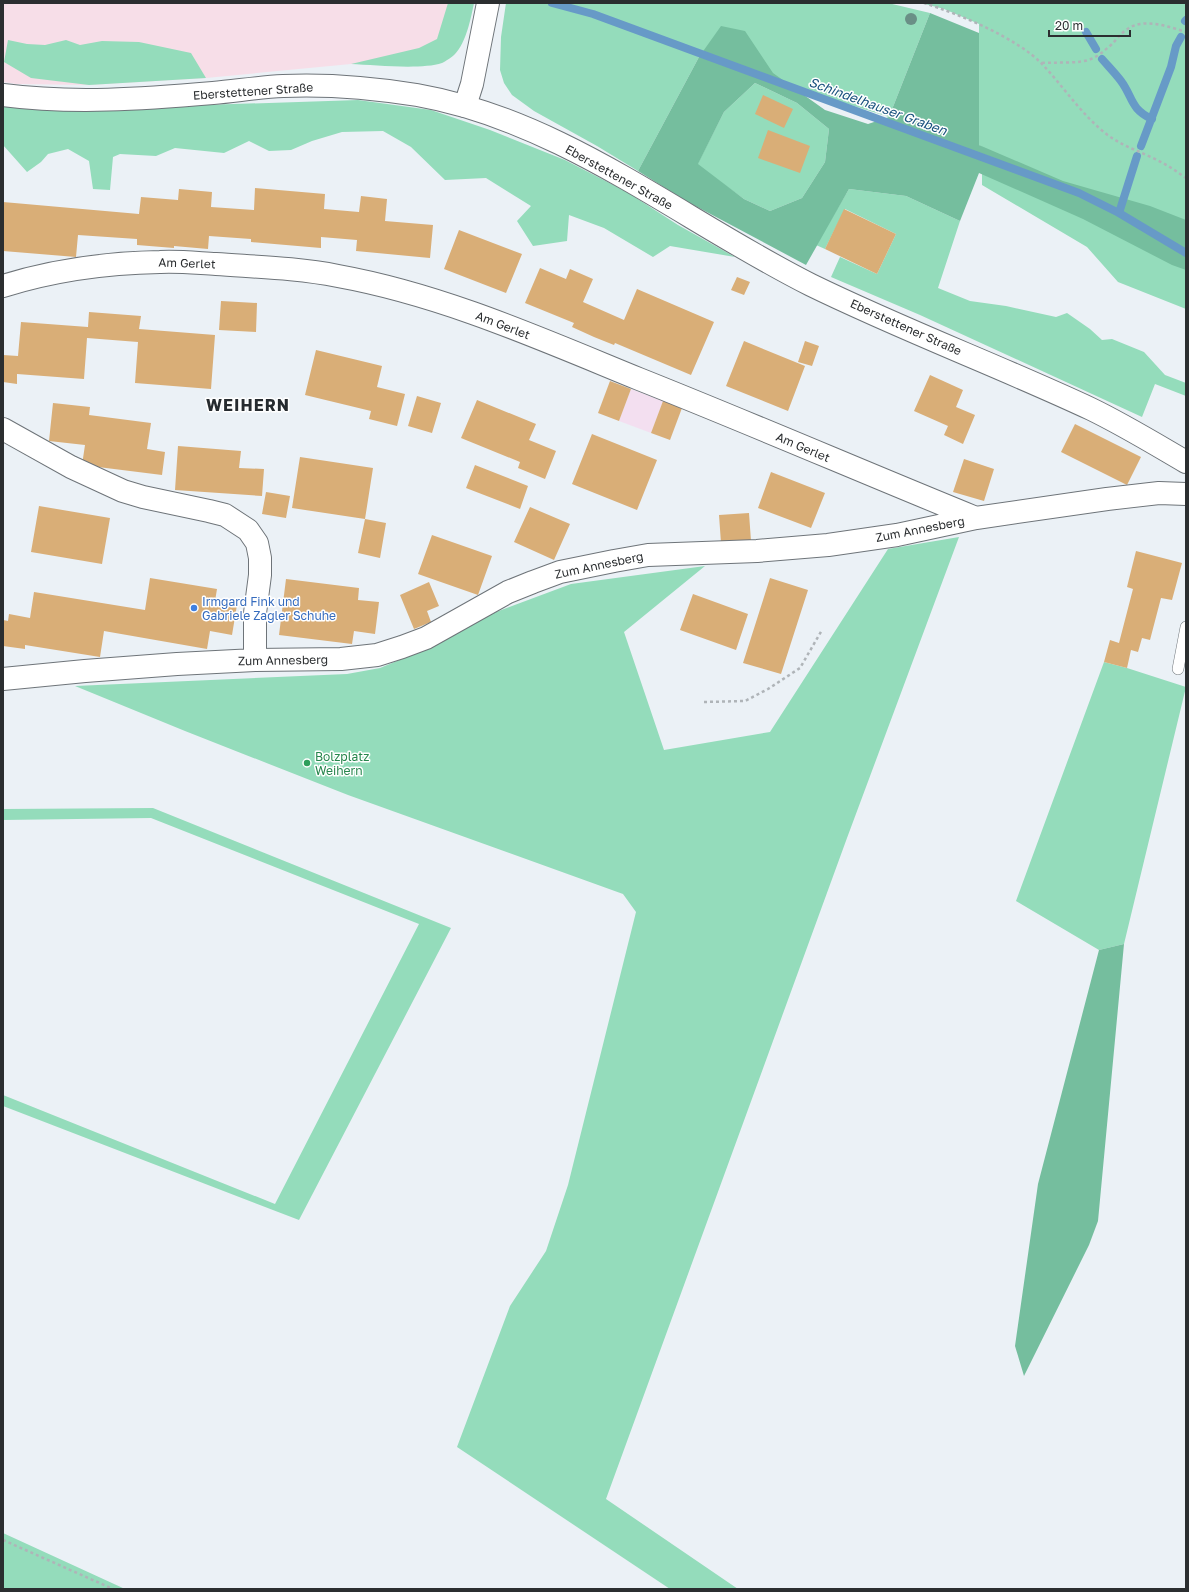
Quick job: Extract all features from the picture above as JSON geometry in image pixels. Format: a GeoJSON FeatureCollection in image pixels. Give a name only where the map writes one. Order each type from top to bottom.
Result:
{"type":"FeatureCollection","features":[{"type":"Feature","properties":{"kind":"street"},"geometry":{"type":"LineString","coordinates":[[465,106],[472,84],[488,3]]}},
{"type":"Feature","properties":{"kind":"street","name":"Eberstettener Straße"},"geometry":{"type":"LineString","coordinates":[[3,95],[79,100],[137,98],[283,86],[346,87],[416,95],[465,106],[503,119],[584,156],[633,182],[766,261],[811,284],[869,312],[1092,410],[1141,435],[1186,462]]}},
{"type":"Feature","properties":{"kind":"street","name":"Am Gerlet"},"geometry":{"type":"LineString","coordinates":[[3,286],[58,271],[93,266],[161,262],[306,270],[370,283],[457,308],[521,331],[976,518]]}},
{"type":"Feature","properties":{"kind":"street"},"geometry":{"type":"LineString","coordinates":[[4,432],[71,467],[123,491],[224,515],[248,530],[257,543],[260,558],[260,575],[255,613],[255,660]]}},
{"type":"Feature","properties":{"kind":"street","name":"Zum Annesberg"},"geometry":{"type":"LineString","coordinates":[[3,679],[177,664],[255,660],[341,659],[377,655],[426,638],[508,592],[533,582],[560,572],[614,561],[648,555],[757,551],[828,545],[897,535],[976,518],[1107,499],[1159,493],[1186,494]]}},
{"type":"Feature","properties":{"kind":"lane"},"geometry":{"type":"LineString","coordinates":[[1178,669],[1186,627]]}},
{"type":"Feature","properties":{"kind":"path"},"geometry":{"type":"LineString","coordinates":[[924,3],[944,9],[979,24],[1018,45],[1042,63],[1080,108],[1108,135],[1126,146],[1156,159],[1186,178]]}},
{"type":"Feature","properties":{"kind":"path"},"geometry":{"type":"LineString","coordinates":[[1042,63],[1081,62],[1092,59],[1115,42],[1128,28],[1138,24],[1150,24],[1186,32]]}},
{"type":"Feature","properties":{"kind":"path"},"geometry":{"type":"LineString","coordinates":[[704,702],[745,701],[768,689],[800,668],[822,630]]}},
{"type":"Feature","properties":{"kind":"path"},"geometry":{"type":"LineString","coordinates":[[3,1540],[113,1589]]}},
{"type":"Feature","properties":{"kind":"shaded area"},"geometry":{"type":"Polygon","coordinates":[[[3,3],[474,3],[465,36],[456,53],[444,62],[432,65],[351,64],[206,78],[89,85],[16,84],[3,82],[3,3]]]}},
{"type":"Feature","properties":{"kind":"shaded area"},"geometry":{"type":"Polygon","coordinates":[[[631,389],[663,401],[651,433],[619,421],[631,389]]]}},
{"type":"Feature","properties":{"kind":"green space"},"geometry":{"type":"Polygon","coordinates":[[[448,3],[474,3],[468,30],[462,44],[455,54],[447,60],[442,63],[422,66],[351,64],[419,48],[437,39],[448,3]]]}},
{"type":"Feature","properties":{"kind":"green space"},"geometry":{"type":"Polygon","coordinates":[[[506,3],[888,3],[930,13],[889,117],[699,57],[638,171],[534,111],[512,95],[504,83],[500,70],[501,37],[506,3]]]}},
{"type":"Feature","properties":{"kind":"green space"},"geometry":{"type":"Polygon","coordinates":[[[921,3],[1186,3],[1186,309],[1118,282],[1087,247],[982,185],[982,147],[979,145],[979,24],[944,9],[921,3]]]}},
{"type":"Feature","properties":{"kind":"green space"},"geometry":{"type":"Polygon","coordinates":[[[930,13],[979,33],[979,145],[1063,181],[1150,206],[1186,220],[1186,270],[1172,265],[1083,219],[979,173],[960,221],[906,196],[849,189],[806,265],[686,201],[638,171],[699,57],[721,26],[745,31],[773,73],[825,110],[868,124],[889,117],[930,13]],[[755,83],[724,112],[698,164],[744,199],[770,211],[802,198],[825,162],[829,129],[797,103],[755,83]]]}},
{"type":"Feature","properties":{"kind":"green space"},"geometry":{"type":"Polygon","coordinates":[[[8,40],[27,44],[45,45],[66,40],[80,45],[102,41],[139,42],[191,53],[206,78],[89,85],[31,78],[4,62],[8,40]]]}},
{"type":"Feature","properties":{"kind":"green space"},"geometry":{"type":"Polygon","coordinates":[[[755,83],[797,103],[829,129],[825,162],[802,198],[770,211],[744,199],[697,165],[724,112],[755,83]]]}},
{"type":"Feature","properties":{"kind":"green space"},"geometry":{"type":"Polygon","coordinates":[[[358,100],[431,110],[490,130],[565,160],[627,192],[678,225],[735,257],[670,246],[653,257],[604,228],[569,215],[567,241],[533,246],[517,221],[531,206],[486,178],[445,180],[411,147],[383,131],[342,132],[312,141],[291,150],[269,151],[249,141],[224,153],[175,148],[156,156],[120,154],[113,157],[110,190],[93,189],[89,161],[68,149],[48,154],[41,162],[27,172],[3,145],[3,106],[112,108],[358,100]]]}},
{"type":"Feature","properties":{"kind":"green space"},"geometry":{"type":"Polygon","coordinates":[[[849,189],[906,196],[960,221],[938,288],[970,301],[1006,306],[1056,317],[1067,313],[1090,329],[1102,340],[1112,339],[1144,352],[1165,375],[1186,383],[1186,396],[1155,384],[1142,417],[920,315],[831,277],[840,257],[877,274],[896,234],[845,209],[825,249],[816,245],[849,189]]]}},
{"type":"Feature","properties":{"kind":"green space"},"geometry":{"type":"Polygon","coordinates":[[[959,537],[847,838],[606,1499],[738,1589],[670,1589],[457,1447],[510,1306],[546,1251],[568,1185],[636,912],[623,894],[348,795],[75,686],[347,674],[380,668],[409,656],[488,615],[571,584],[705,566],[624,632],[664,750],[770,732],[888,549],[959,537]]]}},
{"type":"Feature","properties":{"kind":"green space"},"geometry":{"type":"Polygon","coordinates":[[[1104,662],[1186,687],[1124,944],[1099,950],[1016,901],[1104,662]]]}},
{"type":"Feature","properties":{"kind":"green space"},"geometry":{"type":"Polygon","coordinates":[[[153,808],[451,928],[299,1220],[3,1106],[3,1095],[275,1204],[419,924],[151,818],[3,820],[3,809],[153,808]]]}},
{"type":"Feature","properties":{"kind":"green space"},"geometry":{"type":"Polygon","coordinates":[[[1124,944],[1098,1221],[1089,1245],[1024,1376],[1015,1346],[1038,1184],[1099,950],[1124,944]]]}},
{"type":"Feature","properties":{"kind":"green space"},"geometry":{"type":"Polygon","coordinates":[[[3,1533],[125,1589],[3,1589],[3,1533]]]}},
{"type":"Feature","properties":{"kind":"building"},"geometry":{"type":"Polygon","coordinates":[[[763,95],[793,109],[784,128],[755,114],[763,95]]]}},
{"type":"Feature","properties":{"kind":"building"},"geometry":{"type":"Polygon","coordinates":[[[768,130],[810,146],[800,173],[758,158],[768,130]]]}},
{"type":"Feature","properties":{"kind":"building"},"geometry":{"type":"Polygon","coordinates":[[[255,188],[325,194],[324,209],[359,212],[361,196],[387,199],[385,221],[433,225],[430,258],[356,251],[357,240],[321,237],[321,248],[251,242],[251,239],[209,236],[208,249],[137,245],[137,239],[78,235],[76,257],[3,251],[3,202],[139,214],[141,197],[178,200],[179,189],[212,192],[211,207],[254,210],[255,188]]]}},
{"type":"Feature","properties":{"kind":"building"},"geometry":{"type":"Polygon","coordinates":[[[844,209],[896,234],[877,274],[825,249],[844,209]]]}},
{"type":"Feature","properties":{"kind":"building"},"geometry":{"type":"Polygon","coordinates":[[[459,230],[522,254],[506,293],[444,269],[459,230]]]}},
{"type":"Feature","properties":{"kind":"building"},"geometry":{"type":"Polygon","coordinates":[[[540,268],[566,279],[570,269],[593,279],[583,302],[624,320],[637,289],[714,322],[691,375],[615,343],[614,345],[594,337],[572,327],[574,323],[525,303],[540,268]]]}},
{"type":"Feature","properties":{"kind":"building"},"geometry":{"type":"Polygon","coordinates":[[[737,277],[750,282],[744,295],[731,290],[737,277]]]}},
{"type":"Feature","properties":{"kind":"building"},"geometry":{"type":"Polygon","coordinates":[[[221,301],[257,303],[256,332],[219,330],[221,301]]]}},
{"type":"Feature","properties":{"kind":"building"},"geometry":{"type":"Polygon","coordinates":[[[89,312],[141,316],[139,329],[215,335],[211,389],[135,383],[138,342],[87,338],[84,379],[17,374],[17,384],[3,382],[3,355],[18,356],[21,322],[88,327],[89,312]]]}},
{"type":"Feature","properties":{"kind":"building"},"geometry":{"type":"Polygon","coordinates":[[[744,341],[805,366],[788,411],[726,386],[744,341]]]}},
{"type":"Feature","properties":{"kind":"building"},"geometry":{"type":"Polygon","coordinates":[[[805,341],[819,346],[812,366],[798,362],[805,341]]]}},
{"type":"Feature","properties":{"kind":"building"},"geometry":{"type":"Polygon","coordinates":[[[316,350],[382,366],[377,387],[405,394],[397,426],[369,419],[371,411],[305,395],[316,350]]]}},
{"type":"Feature","properties":{"kind":"building"},"geometry":{"type":"Polygon","coordinates":[[[930,375],[963,390],[956,407],[975,415],[963,444],[944,435],[948,426],[914,411],[930,375]]]}},
{"type":"Feature","properties":{"kind":"building"},"geometry":{"type":"Polygon","coordinates":[[[610,381],[631,389],[619,421],[598,413],[610,381]]]}},
{"type":"Feature","properties":{"kind":"building"},"geometry":{"type":"Polygon","coordinates":[[[417,396],[441,403],[432,433],[408,426],[417,396]]]}},
{"type":"Feature","properties":{"kind":"building"},"geometry":{"type":"Polygon","coordinates":[[[477,400],[536,424],[529,440],[556,451],[545,479],[518,468],[520,462],[461,438],[477,400]]]}},
{"type":"Feature","properties":{"kind":"building"},"geometry":{"type":"Polygon","coordinates":[[[663,401],[682,408],[670,440],[651,433],[663,401]]]}},
{"type":"Feature","properties":{"kind":"building"},"geometry":{"type":"Polygon","coordinates":[[[53,403],[90,407],[89,415],[151,423],[147,449],[165,452],[162,475],[82,465],[85,445],[49,441],[53,403]]]}},
{"type":"Feature","properties":{"kind":"building"},"geometry":{"type":"Polygon","coordinates":[[[1075,424],[1141,457],[1127,485],[1061,452],[1075,424]]]}},
{"type":"Feature","properties":{"kind":"building"},"geometry":{"type":"Polygon","coordinates":[[[592,434],[657,460],[637,510],[572,484],[592,434]]]}},
{"type":"Feature","properties":{"kind":"building"},"geometry":{"type":"Polygon","coordinates":[[[178,446],[241,451],[239,468],[264,469],[262,496],[175,490],[178,446]]]}},
{"type":"Feature","properties":{"kind":"building"},"geometry":{"type":"Polygon","coordinates":[[[300,457],[373,468],[365,519],[292,508],[300,457]]]}},
{"type":"Feature","properties":{"kind":"building"},"geometry":{"type":"Polygon","coordinates":[[[964,459],[994,469],[984,501],[953,492],[964,459]]]}},
{"type":"Feature","properties":{"kind":"building"},"geometry":{"type":"Polygon","coordinates":[[[475,465],[528,486],[520,509],[466,488],[475,465]]]}},
{"type":"Feature","properties":{"kind":"building"},"geometry":{"type":"Polygon","coordinates":[[[771,472],[825,493],[811,528],[758,508],[771,472]]]}},
{"type":"Feature","properties":{"kind":"building"},"geometry":{"type":"Polygon","coordinates":[[[266,492],[290,496],[286,518],[262,514],[266,492]]]}},
{"type":"Feature","properties":{"kind":"building"},"geometry":{"type":"Polygon","coordinates":[[[39,506],[110,518],[102,564],[31,552],[39,506]]]}},
{"type":"Feature","properties":{"kind":"building"},"geometry":{"type":"Polygon","coordinates":[[[530,507],[570,524],[554,560],[514,542],[530,507]]]}},
{"type":"Feature","properties":{"kind":"building"},"geometry":{"type":"Polygon","coordinates":[[[749,513],[751,541],[721,543],[719,515],[749,513]]]}},
{"type":"Feature","properties":{"kind":"building"},"geometry":{"type":"Polygon","coordinates":[[[365,519],[386,523],[380,558],[358,553],[365,519]]]}},
{"type":"Feature","properties":{"kind":"building"},"geometry":{"type":"Polygon","coordinates":[[[432,535],[492,556],[478,595],[418,574],[432,535]]]}},
{"type":"Feature","properties":{"kind":"building"},"geometry":{"type":"Polygon","coordinates":[[[1136,551],[1182,563],[1172,600],[1161,598],[1150,640],[1142,638],[1138,652],[1131,650],[1127,668],[1104,662],[1110,640],[1119,643],[1133,589],[1127,587],[1136,551]]]}},
{"type":"Feature","properties":{"kind":"building"},"geometry":{"type":"Polygon","coordinates":[[[150,578],[217,589],[215,601],[237,605],[232,635],[210,631],[207,649],[104,631],[100,657],[25,645],[25,649],[3,646],[3,620],[8,621],[9,614],[30,618],[34,592],[145,610],[150,578]]]}},
{"type":"Feature","properties":{"kind":"building"},"geometry":{"type":"Polygon","coordinates":[[[770,578],[808,590],[781,674],[743,663],[770,578]]]}},
{"type":"Feature","properties":{"kind":"building"},"geometry":{"type":"Polygon","coordinates":[[[286,579],[359,588],[358,600],[379,602],[375,634],[354,631],[352,644],[279,635],[286,579]]]}},
{"type":"Feature","properties":{"kind":"building"},"geometry":{"type":"Polygon","coordinates":[[[429,582],[439,606],[427,611],[431,622],[414,629],[400,595],[429,582]]]}},
{"type":"Feature","properties":{"kind":"building"},"geometry":{"type":"Polygon","coordinates":[[[693,594],[748,614],[736,650],[680,630],[693,594]]]}},
{"type":"Feature","properties":{"kind":"waterway","name":"Schindelhauser Graben"},"geometry":{"type":"LineString","coordinates":[[552,3],[593,14],[1079,193],[1119,213],[1186,253]]}},
{"type":"Feature","properties":{"kind":"waterway"},"geometry":{"type":"LineString","coordinates":[[1086,32],[1096,49]]}},
{"type":"Feature","properties":{"kind":"waterway"},"geometry":{"type":"LineString","coordinates":[[1141,146],[1171,67],[1176,46],[1181,37]]}},
{"type":"Feature","properties":{"kind":"waterway"},"geometry":{"type":"LineString","coordinates":[[1102,59],[1121,81],[1136,107],[1152,119]]}},
{"type":"Feature","properties":{"kind":"waterway"},"geometry":{"type":"LineString","coordinates":[[1119,213],[1137,156]]}},
{"type":"Feature","properties":{"kind":"place","name":"Irmgard Fink und Gabriele Zagler Schuhe"},"geometry":{"type":"Point","coordinates":[194,608]}},
{"type":"Feature","properties":{"kind":"place","name":"Bolzplatz Weihern"},"geometry":{"type":"Point","coordinates":[307,763]}},
{"type":"Feature","properties":{"kind":"district","name":"WEIHERN"},"geometry":{"type":"Point","coordinates":[248,405]}}]}
